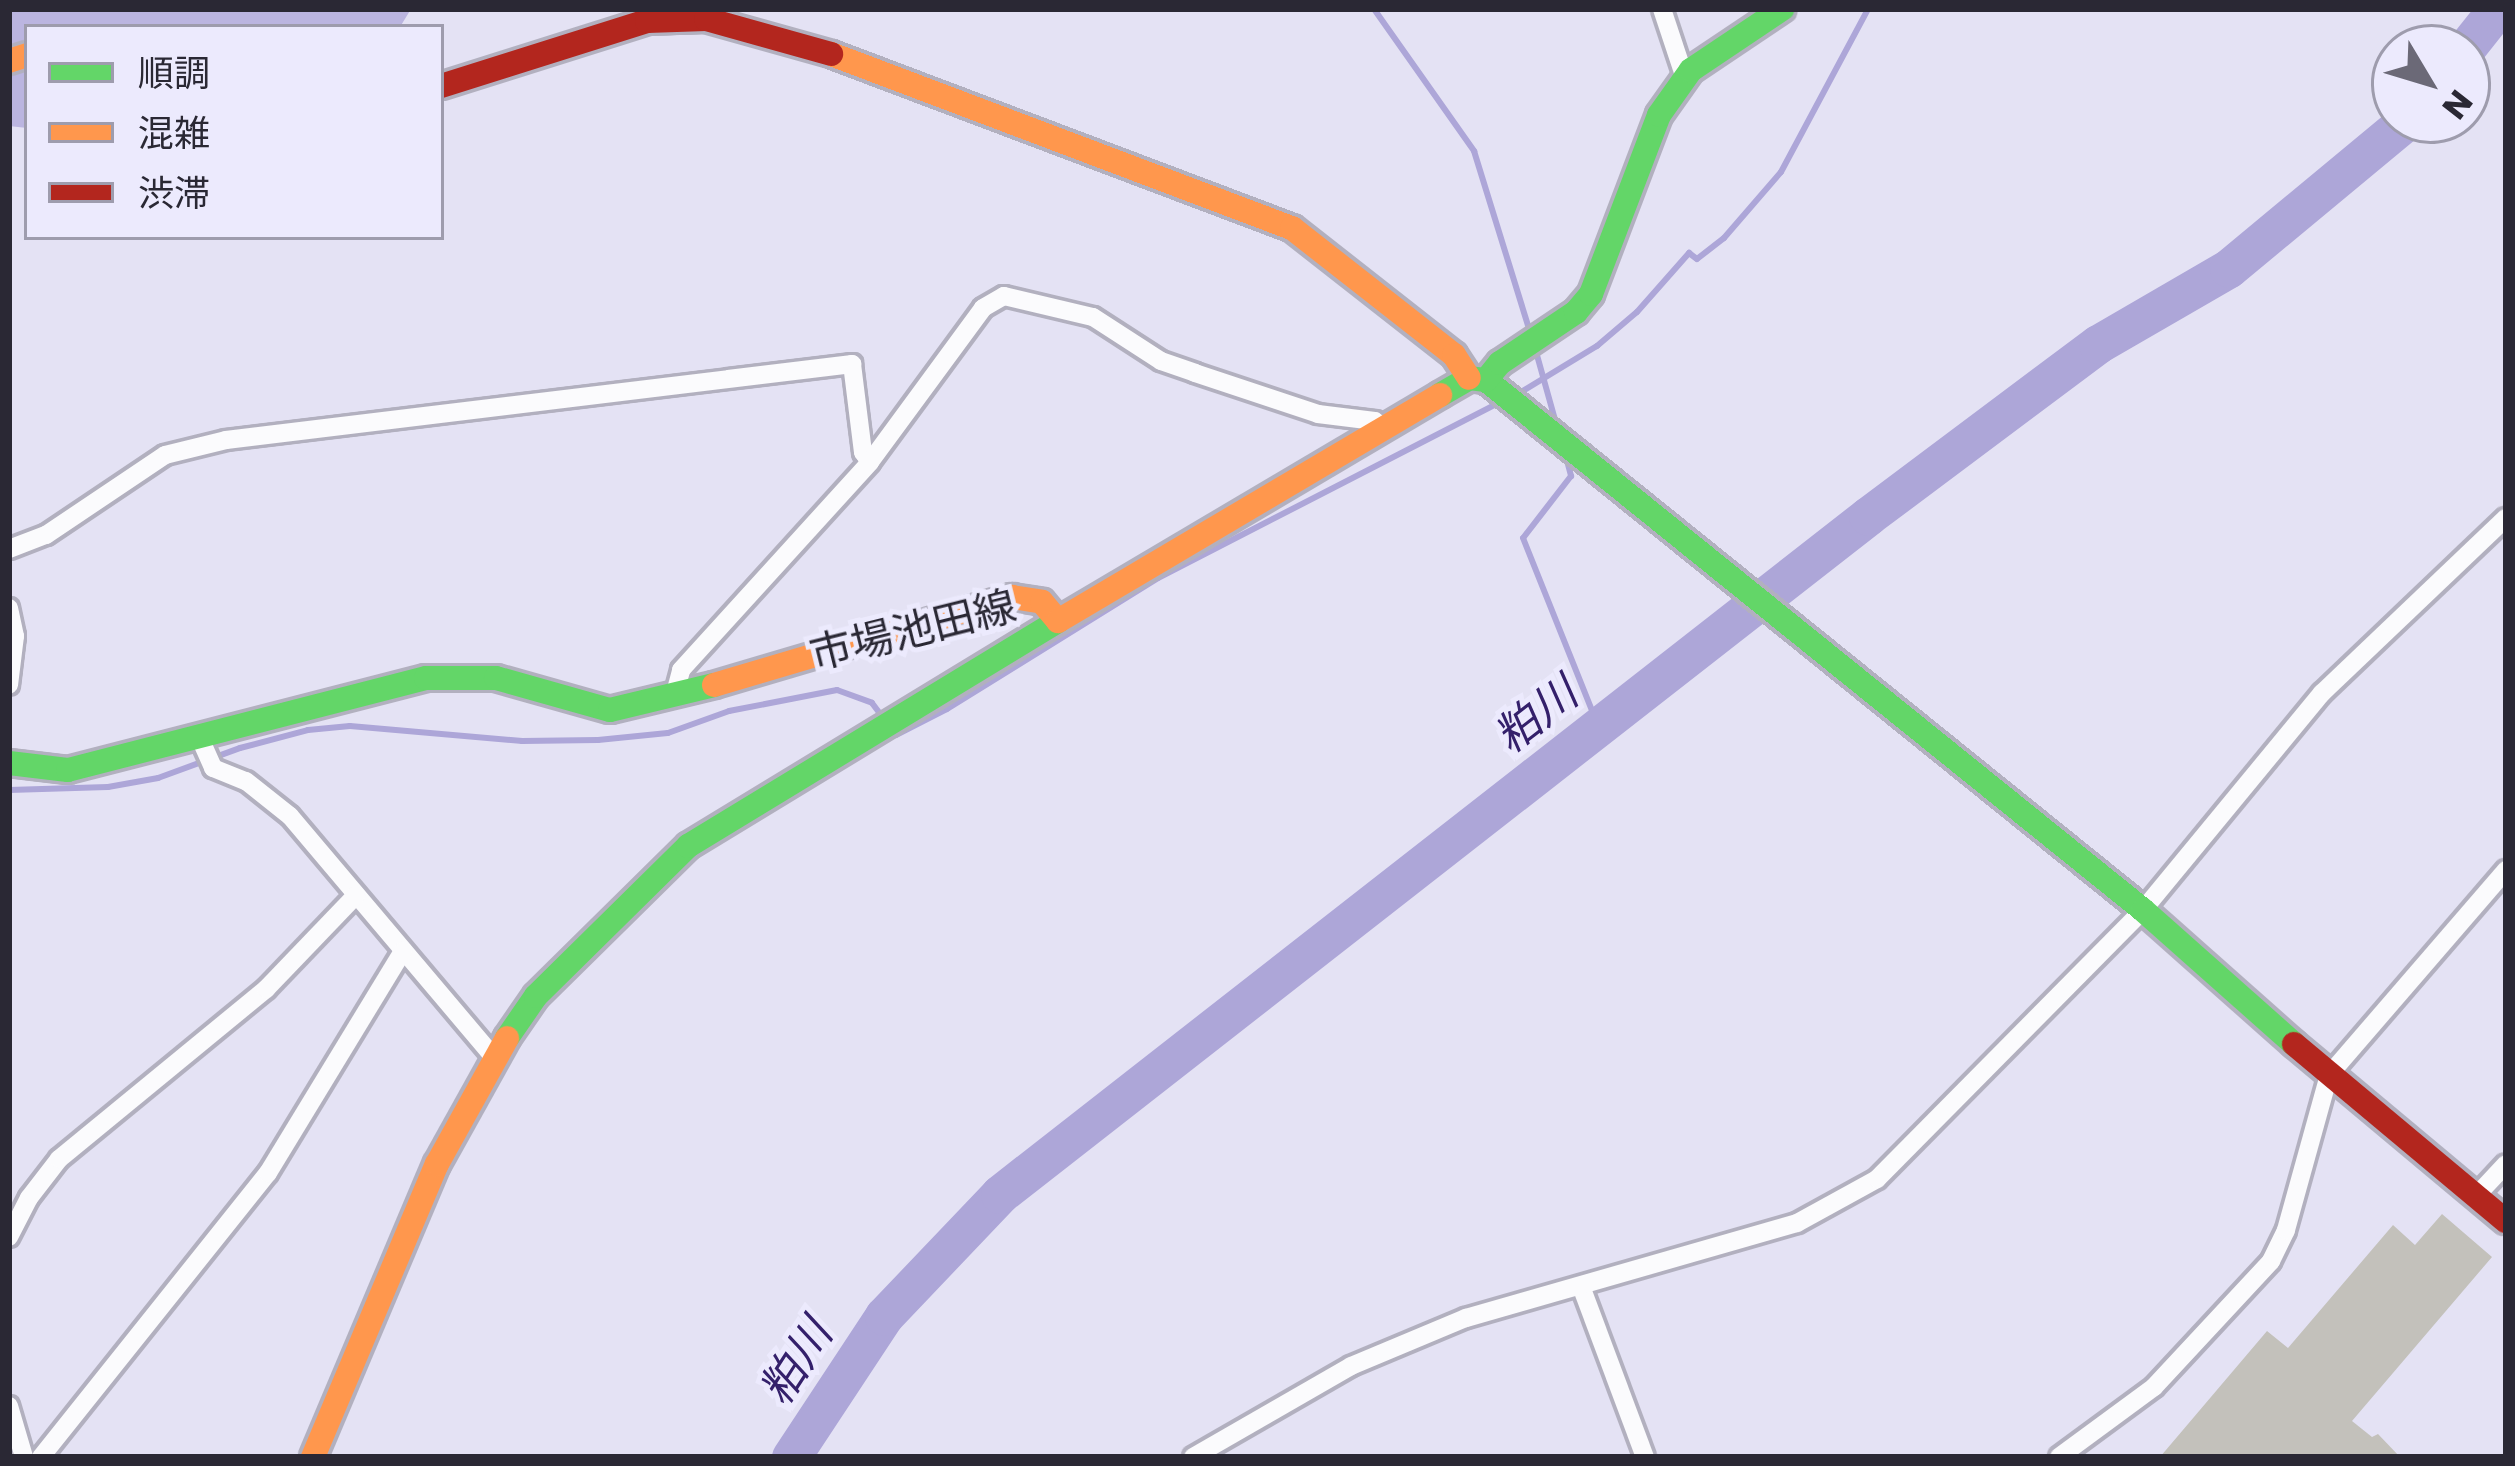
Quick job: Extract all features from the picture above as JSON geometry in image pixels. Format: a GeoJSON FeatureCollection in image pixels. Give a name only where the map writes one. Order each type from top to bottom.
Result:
{"type":"FeatureCollection","features":[{"type":"Feature","properties":{"kind":"street"},"geometry":{"type":"LineString","coordinates":[[1662,9],[1685,78]]}},
{"type":"Feature","properties":{"kind":"street","name":"市場池田線"},"geometry":{"type":"LineString","coordinates":[[9,763],[68,770],[426,678],[496,678],[610,710],[674,697],[1012,597],[1042,602],[1058,621],[1384,428],[1478,379],[1576,312],[1591,294],[1659,115],[1685,78],[1782,9]]}},
{"type":"Feature","properties":{"kind":"street"},"geometry":{"type":"LineString","coordinates":[[444,85],[647,21],[706,19],[776,34],[987,109],[1292,228],[1478,379],[1526,410],[2133,902],[2329,1076],[2506,1221]]}},
{"type":"Feature","properties":{"kind":"street"},"geometry":{"type":"LineString","coordinates":[[674,697],[681,670],[870,462],[983,308],[1004,296],[1093,317],[1161,361],[1195,374],[1318,414],[1375,422],[1384,428]]}},
{"type":"Feature","properties":{"kind":"street"},"geometry":{"type":"LineString","coordinates":[[9,549],[46,535],[165,455],[226,440],[852,364],[863,452],[870,462]]}},
{"type":"Feature","properties":{"kind":"street"},"geometry":{"type":"LineString","coordinates":[[1193,1457],[1352,1366],[1466,1318],[1797,1223],[1877,1179],[2322,693],[2504,524]]}},
{"type":"Feature","properties":{"kind":"street"},"geometry":{"type":"LineString","coordinates":[[9,608],[15,636],[9,685]]}},
{"type":"Feature","properties":{"kind":"street"},"geometry":{"type":"LineString","coordinates":[[313,1457],[437,1164],[494,1057],[536,996],[688,846],[1058,621]]}},
{"type":"Feature","properties":{"kind":"street"},"geometry":{"type":"LineString","coordinates":[[199,736],[213,768],[246,782],[290,816],[494,1057]]}},
{"type":"Feature","properties":{"kind":"street"},"geometry":{"type":"LineString","coordinates":[[2059,1457],[2154,1387],[2271,1261],[2286,1229],[2329,1076],[2506,870]]}},
{"type":"Feature","properties":{"kind":"street"},"geometry":{"type":"LineString","coordinates":[[9,1237],[28,1198],[59,1159],[266,988],[356,895]]}},
{"type":"Feature","properties":{"kind":"street"},"geometry":{"type":"LineString","coordinates":[[41,1457],[268,1173],[403,951]]}},
{"type":"Feature","properties":{"kind":"street"},"geometry":{"type":"LineString","coordinates":[[2477,1195],[2506,1164]]}},
{"type":"Feature","properties":{"kind":"street"},"geometry":{"type":"LineString","coordinates":[[1581,1286],[1645,1457]]}},
{"type":"Feature","properties":{"kind":"street"},"geometry":{"type":"LineString","coordinates":[[9,1406],[24,1457]]}},
{"type":"Feature","properties":{"kind":"shaded area"},"geometry":{"type":"Polygon","coordinates":[[[9,9],[411,9],[402,24],[24,24],[24,128],[9,126],[9,9]]]}},
{"type":"Feature","properties":{"kind":"building"},"geometry":{"type":"Polygon","coordinates":[[[2442,1214],[2492,1257],[2352,1421],[2372,1437],[2378,1434],[2400,1457],[2160,1457],[2267,1331],[2288,1348],[2393,1225],[2415,1245],[2442,1214]]]}},
{"type":"Feature","properties":{"kind":"waterway"},"geometry":{"type":"LineString","coordinates":[[1374,9],[1474,151],[1531,335]]}},
{"type":"Feature","properties":{"kind":"waterway"},"geometry":{"type":"LineString","coordinates":[[1516,395],[1597,346],[1637,312],[1689,253],[1697,259],[1724,238],[1781,172],[1868,9]]}},
{"type":"Feature","properties":{"kind":"waterway","name":"粕川"},"geometry":{"type":"LineString","coordinates":[[2485,24],[2497,9]]}},
{"type":"Feature","properties":{"kind":"waterway","name":"粕川"},"geometry":{"type":"LineString","coordinates":[[791,1457],[884,1316],[1000,1194],[1868,516],[2098,344],[2229,268],[2378,144]]}},
{"type":"Feature","properties":{"kind":"waterway"},"geometry":{"type":"LineString","coordinates":[[1535,348],[1557,427]]}},
{"type":"Feature","properties":{"kind":"waterway"},"geometry":{"type":"LineString","coordinates":[[892,729],[896,735],[947,709],[1158,578],[1504,400]]}},
{"type":"Feature","properties":{"kind":"waterway"},"geometry":{"type":"LineString","coordinates":[[1566,457],[1571,476],[1523,538],[1599,728]]}},
{"type":"Feature","properties":{"kind":"waterway"},"geometry":{"type":"LineString","coordinates":[[9,790],[108,787],[158,778],[240,748],[308,730],[350,726],[522,741],[598,740],[668,733],[729,711],[837,690],[872,703],[884,719]]}},
{"type":"Feature","properties":{"kind":"traffic: fast"},"geometry":{"type":"LineString","coordinates":[[1440,395],[1469,378],[1486,380],[1500,363],[1576,312],[1591,294],[1659,115],[1691,70],[1782,9]]}},
{"type":"Feature","properties":{"kind":"traffic: fast"},"geometry":{"type":"LineString","coordinates":[[1486,380],[2143,910],[2294,1044]]}},
{"type":"Feature","properties":{"kind":"traffic: fast"},"geometry":{"type":"LineString","coordinates":[[507,1038],[536,996],[688,846],[1058,621]]}},
{"type":"Feature","properties":{"kind":"traffic: fast"},"geometry":{"type":"LineString","coordinates":[[9,763],[68,770],[426,678],[496,678],[610,710],[714,685]]}},
{"type":"Feature","properties":{"kind":"traffic: slow"},"geometry":{"type":"LineString","coordinates":[[831,54],[1292,228],[1454,355],[1469,378]]}},
{"type":"Feature","properties":{"kind":"traffic: slow"},"geometry":{"type":"LineString","coordinates":[[9,61],[24,56]]}},
{"type":"Feature","properties":{"kind":"traffic: slow"},"geometry":{"type":"LineString","coordinates":[[714,685],[1012,597],[1042,602],[1058,621],[1440,395]]}},
{"type":"Feature","properties":{"kind":"traffic: slow"},"geometry":{"type":"LineString","coordinates":[[313,1457],[437,1164],[507,1038]]}},
{"type":"Feature","properties":{"kind":"traffic: jam"},"geometry":{"type":"LineString","coordinates":[[444,85],[647,21],[706,19],[831,54]]}},
{"type":"Feature","properties":{"kind":"traffic: jam"},"geometry":{"type":"LineString","coordinates":[[2294,1044],[2506,1221]]}}]}
